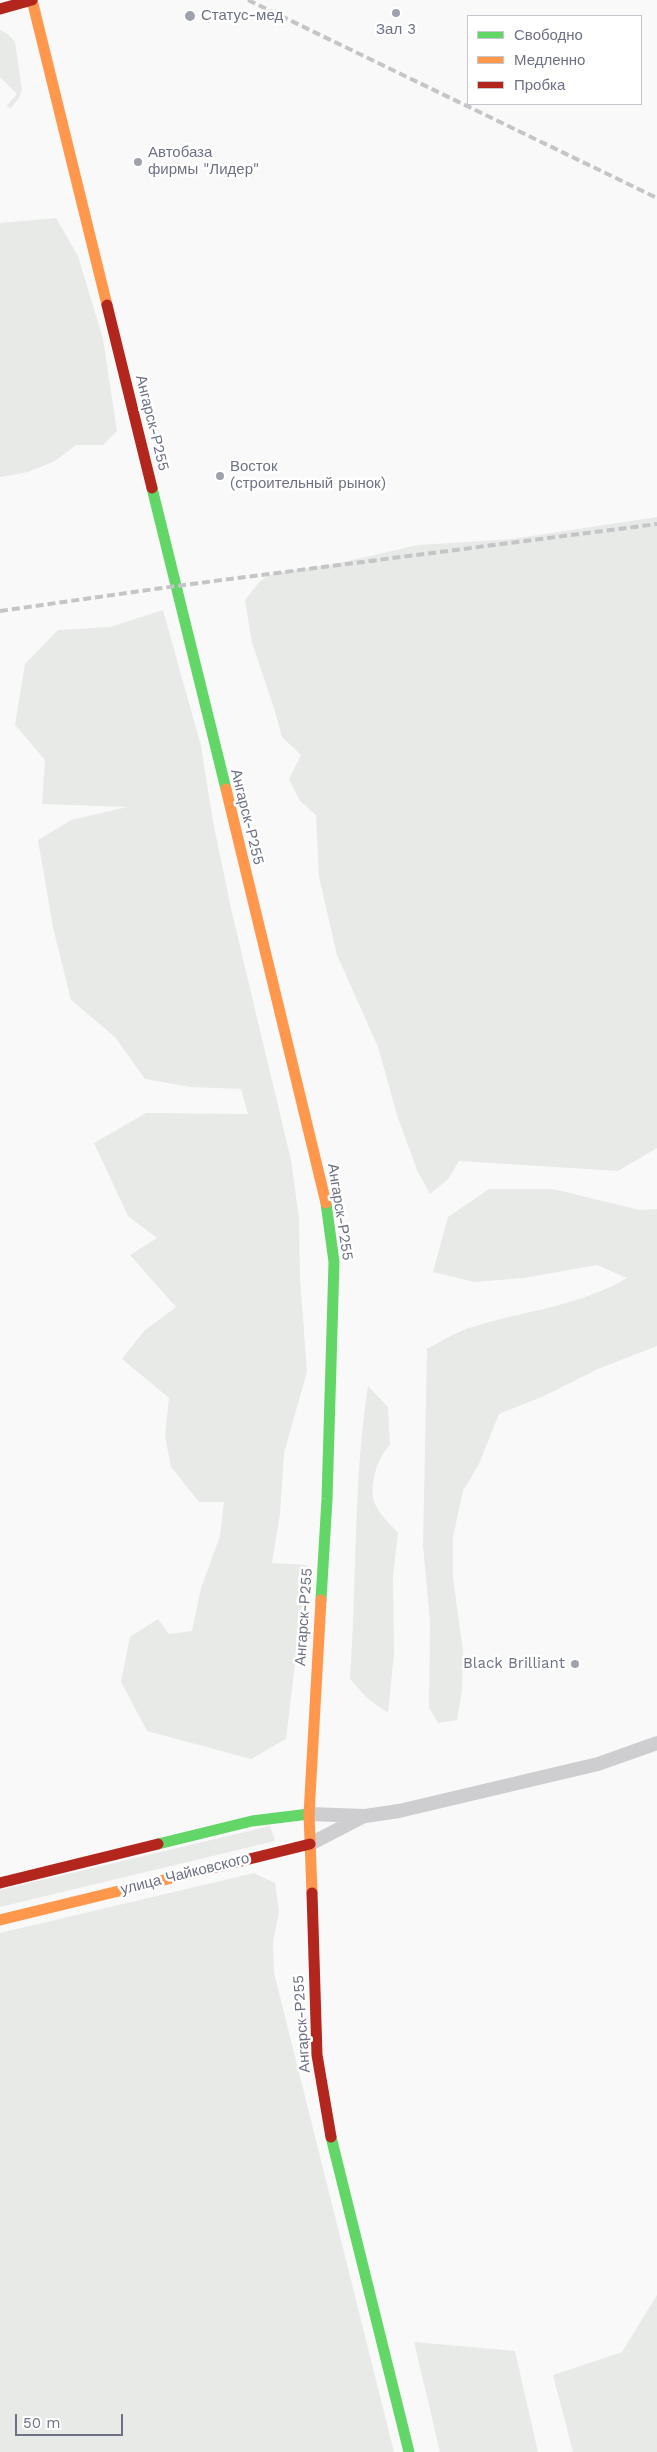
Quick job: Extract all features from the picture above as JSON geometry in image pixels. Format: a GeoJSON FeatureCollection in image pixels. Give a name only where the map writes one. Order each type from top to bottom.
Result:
{"type":"FeatureCollection","features":[{"type":"Feature","properties":{"kind":"main road"},"geometry":{"type":"LineString","coordinates":[[0,8],[32,0]]}},
{"type":"Feature","properties":{"kind":"main road","name":"Ангарск-Р255"},"geometry":{"type":"LineString","coordinates":[[32,0],[323,1185],[330,1226],[334,1262],[327,1499],[309,1814],[317,2055],[327,2121],[409,2452]]}},
{"type":"Feature","properties":{"kind":"main road","name":"улица Чайковского"},"geometry":{"type":"LineString","coordinates":[[0,1883],[252,1821],[309,1814]]}},
{"type":"Feature","properties":{"kind":"main road","name":"улица Чайковского"},"geometry":{"type":"LineString","coordinates":[[0,1920],[310,1844]]}},
{"type":"Feature","properties":{"kind":"street","name":"улица Чайковского"},"geometry":{"type":"LineString","coordinates":[[309,1814],[364,1816],[399,1811],[598,1764],[657,1743]]}},
{"type":"Feature","properties":{"kind":"street","name":"улица Чайковского"},"geometry":{"type":"LineString","coordinates":[[310,1844],[364,1816]]}},
{"type":"Feature","properties":{"kind":"shaded area"},"geometry":{"type":"Polygon","coordinates":[[[0,30],[8,34],[15,42],[22,90],[19,98],[10,109],[7,105],[17,94],[0,77],[0,30]]]}},
{"type":"Feature","properties":{"kind":"shaded area"},"geometry":{"type":"Polygon","coordinates":[[[56,218],[78,256],[103,339],[117,431],[103,445],[76,445],[55,461],[28,472],[0,477],[0,223],[56,218]]]}},
{"type":"Feature","properties":{"kind":"shaded area"},"geometry":{"type":"Polygon","coordinates":[[[657,517],[657,1148],[618,1171],[459,1161],[448,1179],[430,1194],[417,1170],[398,1118],[378,1047],[337,955],[319,877],[316,815],[300,801],[289,779],[301,755],[282,737],[252,643],[245,600],[260,581],[274,573],[335,564],[418,545],[512,539],[657,517]]]}},
{"type":"Feature","properties":{"kind":"shaded area"},"geometry":{"type":"Polygon","coordinates":[[[163,610],[201,746],[213,822],[232,913],[291,1160],[299,1218],[300,1278],[307,1372],[284,1453],[280,1514],[272,1563],[307,1565],[286,1739],[251,1759],[147,1731],[121,1682],[130,1637],[158,1619],[169,1634],[192,1631],[201,1588],[220,1536],[224,1502],[199,1502],[171,1467],[165,1436],[169,1398],[122,1359],[144,1331],[176,1307],[130,1255],[157,1238],[128,1216],[94,1143],[146,1113],[248,1114],[241,1089],[190,1087],[145,1079],[115,1037],[71,1000],[53,927],[38,840],[71,820],[127,807],[42,804],[45,760],[15,725],[25,664],[58,630],[110,627],[163,610]]]}},
{"type":"Feature","properties":{"kind":"shaded area"},"geometry":{"type":"Polygon","coordinates":[[[489,1189],[553,1189],[640,1210],[657,1209],[657,1346],[598,1369],[544,1396],[499,1414],[479,1464],[463,1491],[453,1537],[453,1578],[463,1651],[462,1691],[457,1720],[438,1723],[429,1707],[430,1621],[423,1546],[427,1349],[469,1328],[589,1296],[627,1278],[597,1265],[523,1278],[475,1282],[433,1272],[448,1217],[489,1189]]]}},
{"type":"Feature","properties":{"kind":"shaded area"},"geometry":{"type":"Polygon","coordinates":[[[368,1386],[388,1407],[390,1445],[377,1465],[373,1483],[373,1499],[381,1513],[398,1533],[393,1576],[394,1654],[388,1713],[367,1698],[350,1679],[360,1458],[368,1386]]]}},
{"type":"Feature","properties":{"kind":"shaded area"},"geometry":{"type":"Polygon","coordinates":[[[270,1826],[275,1841],[0,1907],[0,1890],[270,1826]]]}},
{"type":"Feature","properties":{"kind":"shaded area"},"geometry":{"type":"Polygon","coordinates":[[[254,1873],[275,1883],[279,1912],[273,1942],[274,1973],[394,2452],[0,2452],[0,1933],[254,1873]]]}},
{"type":"Feature","properties":{"kind":"shaded area"},"geometry":{"type":"Polygon","coordinates":[[[657,2295],[657,2452],[573,2452],[553,2375],[622,2352],[657,2295]]]}},
{"type":"Feature","properties":{"kind":"shaded area"},"geometry":{"type":"Polygon","coordinates":[[[414,2342],[515,2351],[538,2452],[440,2452],[414,2342]]]}},
{"type":"Feature","properties":{"kind":"railway"},"geometry":{"type":"LineString","coordinates":[[248,0],[657,198]]}},
{"type":"Feature","properties":{"kind":"railway"},"geometry":{"type":"LineString","coordinates":[[0,611],[176,586],[657,524]]}},
{"type":"Feature","properties":{"kind":"traffic: fast"},"geometry":{"type":"LineString","coordinates":[[152,488],[226,789]]}},
{"type":"Feature","properties":{"kind":"traffic: fast"},"geometry":{"type":"LineString","coordinates":[[321,1600],[327,1499],[334,1262],[326,1203]]}},
{"type":"Feature","properties":{"kind":"traffic: fast"},"geometry":{"type":"LineString","coordinates":[[158,1844],[252,1821],[309,1814]]}},
{"type":"Feature","properties":{"kind":"traffic: fast"},"geometry":{"type":"LineString","coordinates":[[331,2137],[409,2452]]}},
{"type":"Feature","properties":{"kind":"traffic: slow"},"geometry":{"type":"LineString","coordinates":[[32,0],[107,305]]}},
{"type":"Feature","properties":{"kind":"traffic: slow"},"geometry":{"type":"LineString","coordinates":[[226,789],[326,1203]]}},
{"type":"Feature","properties":{"kind":"traffic: slow"},"geometry":{"type":"LineString","coordinates":[[312,1893],[309,1814],[321,1600]]}},
{"type":"Feature","properties":{"kind":"traffic: slow"},"geometry":{"type":"LineString","coordinates":[[0,1920],[205,1870]]}},
{"type":"Feature","properties":{"kind":"traffic: jam"},"geometry":{"type":"LineString","coordinates":[[0,9],[32,0]]}},
{"type":"Feature","properties":{"kind":"traffic: jam"},"geometry":{"type":"LineString","coordinates":[[107,305],[152,488]]}},
{"type":"Feature","properties":{"kind":"traffic: jam"},"geometry":{"type":"LineString","coordinates":[[0,1883],[158,1844]]}},
{"type":"Feature","properties":{"kind":"traffic: jam"},"geometry":{"type":"LineString","coordinates":[[205,1870],[310,1844]]}},
{"type":"Feature","properties":{"kind":"traffic: jam"},"geometry":{"type":"LineString","coordinates":[[312,1893],[317,2055],[331,2137]]}},
{"type":"Feature","properties":{"kind":"place","name":"Зал 3"},"geometry":{"type":"Point","coordinates":[396,13]}},
{"type":"Feature","properties":{"kind":"place","name":"Статус-мед"},"geometry":{"type":"Point","coordinates":[190,16]}},
{"type":"Feature","properties":{"kind":"place","name":"Автобаза фирмы \"Лидер\""},"geometry":{"type":"Point","coordinates":[138,162]}},
{"type":"Feature","properties":{"kind":"place","name":"Восток (строительный рынок)"},"geometry":{"type":"Point","coordinates":[220,476]}},
{"type":"Feature","properties":{"kind":"place","name":"Black Brilliant"},"geometry":{"type":"Point","coordinates":[575,1664]}}]}
